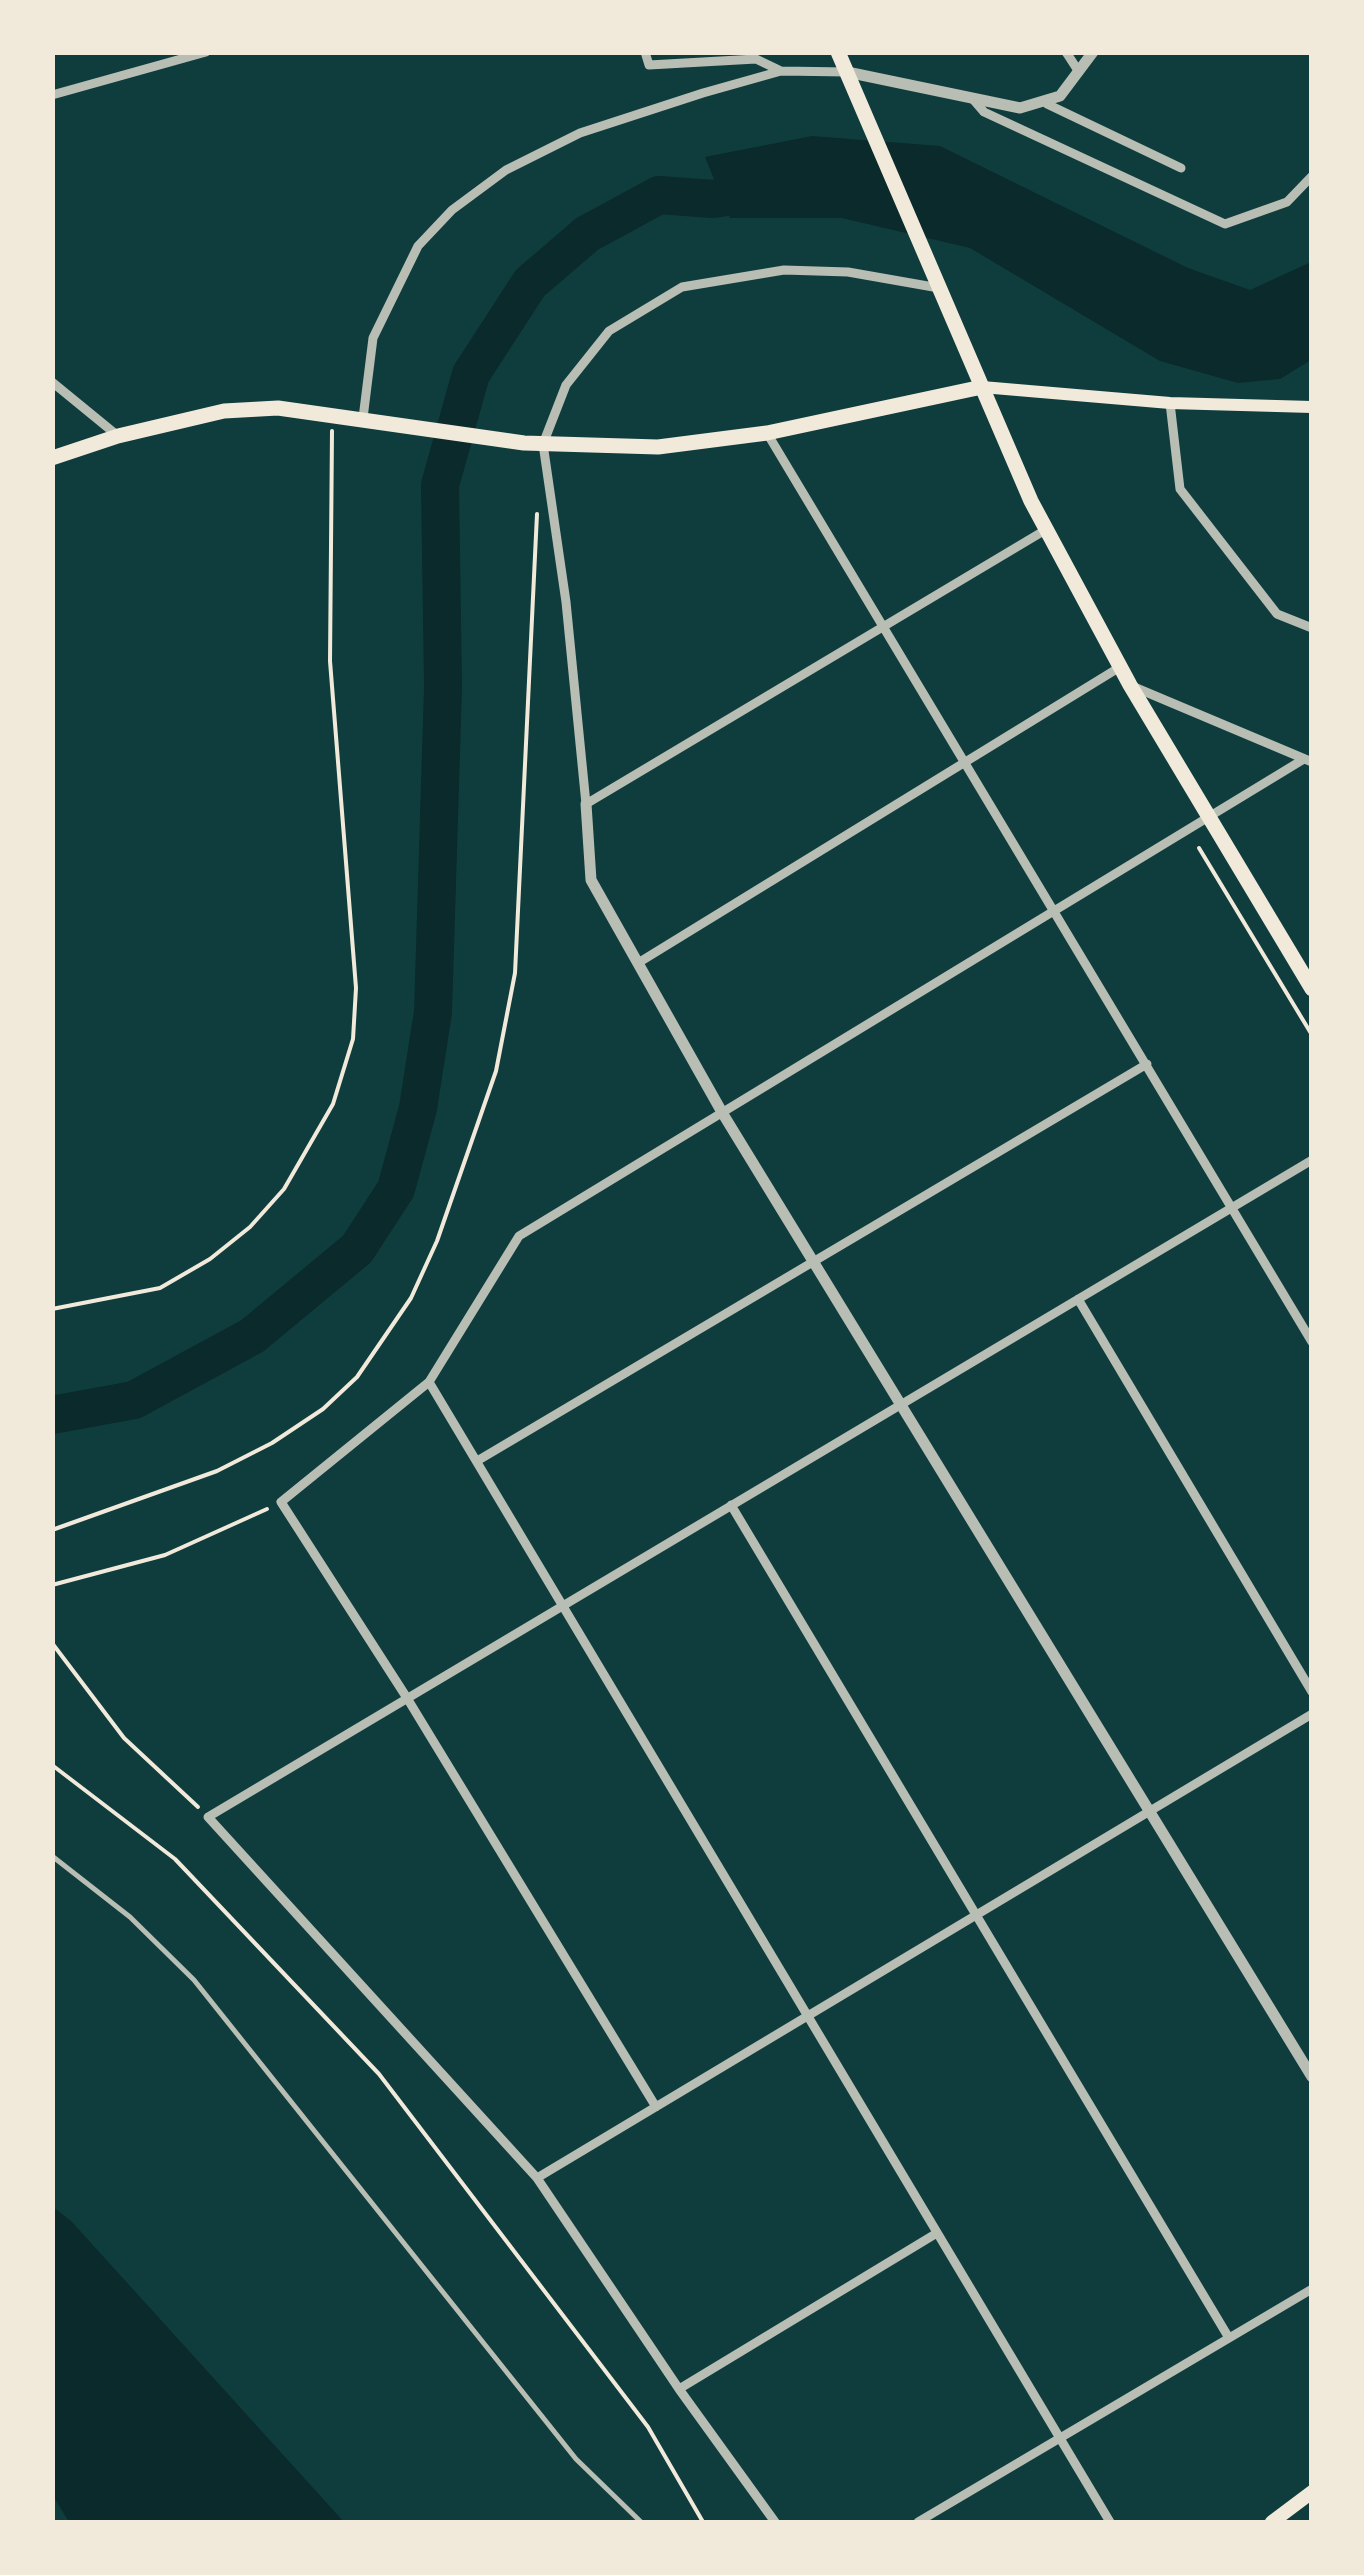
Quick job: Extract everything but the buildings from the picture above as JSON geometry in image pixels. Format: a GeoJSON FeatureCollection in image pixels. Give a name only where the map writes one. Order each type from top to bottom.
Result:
{"type":"FeatureCollection","features":[{"type":"Feature","properties":{"kind":"highway"},"geometry":{"type":"LineString","coordinates":[[838,52],[982,388],[1047,528],[1130,685],[1312,989]]}},
{"type":"Feature","properties":{"kind":"highway"},"geometry":{"type":"LineString","coordinates":[[52,458],[118,436],[224,411],[278,408],[524,443],[658,446],[767,433],[982,388]]}},
{"type":"Feature","properties":{"kind":"main road"},"geometry":{"type":"LineString","coordinates":[[982,388],[1170,403],[1312,408]]}},
{"type":"Feature","properties":{"kind":"main road"},"geometry":{"type":"LineString","coordinates":[[1272,2522],[1312,2492]]}},
{"type":"Feature","properties":{"kind":"street"},"geometry":{"type":"LineString","coordinates":[[52,96],[206,52]]}},
{"type":"Feature","properties":{"kind":"street"},"geometry":{"type":"LineString","coordinates":[[645,52],[649,64],[756,59],[781,71]]}},
{"type":"Feature","properties":{"kind":"street"},"geometry":{"type":"LineString","coordinates":[[1066,52],[1079,72]]}},
{"type":"Feature","properties":{"kind":"street"},"geometry":{"type":"LineString","coordinates":[[363,418],[373,338],[388,299],[418,246],[452,210],[506,170],[580,133],[781,71],[847,72],[1020,108],[1047,104],[1060,96],[1093,52]]}},
{"type":"Feature","properties":{"kind":"street"},"geometry":{"type":"LineString","coordinates":[[972,98],[984,112],[1225,224],[1287,202],[1312,176]]}},
{"type":"Feature","properties":{"kind":"street"},"geometry":{"type":"LineString","coordinates":[[1047,104],[1181,168]]}},
{"type":"Feature","properties":{"kind":"street"},"geometry":{"type":"LineString","coordinates":[[939,288],[848,272],[784,270],[682,287],[609,331],[566,385],[543,444],[566,602],[591,880],[724,1114],[1312,2077]]}},
{"type":"Feature","properties":{"kind":"street"},"geometry":{"type":"LineString","coordinates":[[52,382],[118,436]]}},
{"type":"Feature","properties":{"kind":"street"},"geometry":{"type":"LineString","coordinates":[[1170,403],[1180,489],[1277,614],[1312,628]]}},
{"type":"Feature","properties":{"kind":"street"},"geometry":{"type":"LineString","coordinates":[[767,433],[1312,1342]]}},
{"type":"Feature","properties":{"kind":"street"},"geometry":{"type":"LineString","coordinates":[[586,804],[1047,528]]}},
{"type":"Feature","properties":{"kind":"street"},"geometry":{"type":"LineString","coordinates":[[638,963],[1120,666]]}},
{"type":"Feature","properties":{"kind":"street"},"geometry":{"type":"LineString","coordinates":[[1130,685],[1308,760]]}},
{"type":"Feature","properties":{"kind":"street"},"geometry":{"type":"LineString","coordinates":[[656,2107],[407,1698],[281,1502],[429,1382],[519,1236],[1308,760]]}},
{"type":"Feature","properties":{"kind":"street"},"geometry":{"type":"LineString","coordinates":[[476,1462],[1147,1064]]}},
{"type":"Feature","properties":{"kind":"street"},"geometry":{"type":"LineString","coordinates":[[775,2522],[678,2389],[537,2178],[208,1817],[1312,1160]]}},
{"type":"Feature","properties":{"kind":"street"},"geometry":{"type":"LineString","coordinates":[[1078,1299],[1312,1692]]}},
{"type":"Feature","properties":{"kind":"street"},"geometry":{"type":"LineString","coordinates":[[429,1382],[1110,2522]]}},
{"type":"Feature","properties":{"kind":"street"},"geometry":{"type":"LineString","coordinates":[[732,1504],[1229,2338]]}},
{"type":"Feature","properties":{"kind":"street"},"geometry":{"type":"LineString","coordinates":[[537,2178],[1312,1714]]}},
{"type":"Feature","properties":{"kind":"street"},"geometry":{"type":"LineString","coordinates":[[678,2389],[937,2232]]}},
{"type":"Feature","properties":{"kind":"street"},"geometry":{"type":"LineString","coordinates":[[918,2522],[1312,2290]]}},
{"type":"Feature","properties":{"kind":"lane"},"geometry":{"type":"LineString","coordinates":[[52,1856],[130,1916],[194,1980],[576,2459],[641,2522]]}},
{"type":"Feature","properties":{"kind":"path"},"geometry":{"type":"LineString","coordinates":[[52,1309],[160,1288],[210,1259],[250,1227],[284,1189],[334,1104],[353,1040],[356,988],[330,661],[332,414]]}},
{"type":"Feature","properties":{"kind":"path"},"geometry":{"type":"LineString","coordinates":[[52,1530],[202,1477],[272,1443],[323,1409],[357,1377],[411,1298],[437,1240],[496,1072],[515,973],[537,514]]}},
{"type":"Feature","properties":{"kind":"path"},"geometry":{"type":"LineString","coordinates":[[1199,848],[1312,1035]]}},
{"type":"Feature","properties":{"kind":"path"},"geometry":{"type":"LineString","coordinates":[[52,1584],[165,1555],[281,1502]]}},
{"type":"Feature","properties":{"kind":"path"},"geometry":{"type":"LineString","coordinates":[[52,1643],[124,1738],[208,1817]]}},
{"type":"Feature","properties":{"kind":"path"},"geometry":{"type":"LineString","coordinates":[[52,1765],[174,1859],[379,2074],[648,2427],[703,2522]]}},
{"type":"Feature","properties":{"kind":"water"},"geometry":{"type":"Polygon","coordinates":[[[812,136],[940,146],[1188,268],[1250,290],[1311,262],[1311,360],[1280,379],[1238,383],[1160,361],[970,248],[842,218],[730,218],[705,157],[812,136]]]}},
{"type":"Feature","properties":{"kind":"water"},"geometry":{"type":"Polygon","coordinates":[[[52,2206],[72,2222],[344,2522],[69,2522],[52,2494],[52,2206]]]}},
{"type":"Feature","properties":{"kind":"waterway"},"geometry":{"type":"LineString","coordinates":[[52,1415],[134,1400],[252,1336],[357,1249],[396,1189],[418,1108],[433,1012],[443,687],[440,485],[471,374],[530,283],[587,234],[659,195],[713,199],[771,190]]}}]}
